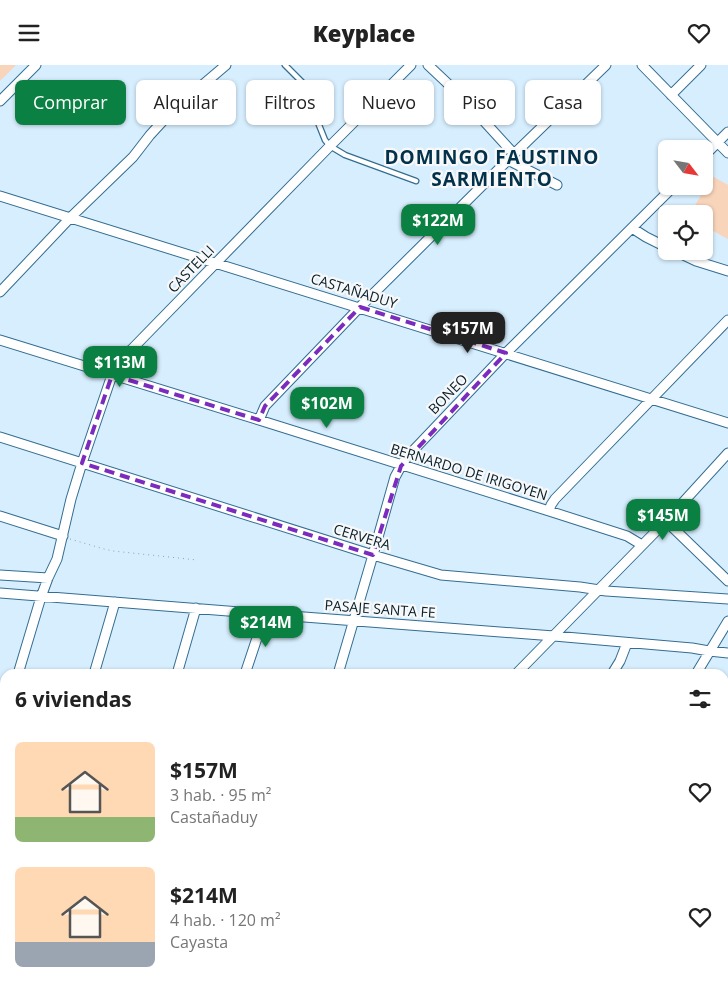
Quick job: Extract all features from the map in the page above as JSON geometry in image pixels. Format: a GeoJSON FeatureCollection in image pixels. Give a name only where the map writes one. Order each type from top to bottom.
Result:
{"type":"FeatureCollection","features":[{"type":"Feature","properties":{"kind":"street"},"geometry":{"type":"LineString","coordinates":[[0,101],[36,65]]}},
{"type":"Feature","properties":{"kind":"street"},"geometry":{"type":"LineString","coordinates":[[0,292],[133,157],[150,135],[174,110],[226,65]]}},
{"type":"Feature","properties":{"kind":"street","name":"CASTELLI"},"geometry":{"type":"LineString","coordinates":[[19,669],[41,597],[58,559],[82,463],[112,375],[117,366],[215,263],[411,65]]}},
{"type":"Feature","properties":{"kind":"street"},"geometry":{"type":"LineString","coordinates":[[428,65],[462,97],[511,157],[557,185]]}},
{"type":"Feature","properties":{"kind":"street"},"geometry":{"type":"LineString","coordinates":[[259,420],[266,406],[360,307],[606,65]]}},
{"type":"Feature","properties":{"kind":"street"},"geometry":{"type":"LineString","coordinates":[[642,65],[728,153]]}},
{"type":"Feature","properties":{"kind":"street"},"geometry":{"type":"LineString","coordinates":[[671,95],[701,65]]}},
{"type":"Feature","properties":{"kind":"street"},"geometry":{"type":"LineString","coordinates":[[713,148],[728,133]]}},
{"type":"Feature","properties":{"kind":"street","name":"CASTAÑADUY"},"geometry":{"type":"LineString","coordinates":[[0,195],[728,423]]}},
{"type":"Feature","properties":{"kind":"street","name":"BONEO"},"geometry":{"type":"LineString","coordinates":[[340,669],[400,465],[506,353],[665,195]]}},
{"type":"Feature","properties":{"kind":"street"},"geometry":{"type":"LineString","coordinates":[[632,228],[658,243]]}},
{"type":"Feature","properties":{"kind":"street"},"geometry":{"type":"LineString","coordinates":[[694,260],[728,271]]}},
{"type":"Feature","properties":{"kind":"street"},"geometry":{"type":"LineString","coordinates":[[549,511],[555,499],[728,320]]}},
{"type":"Feature","properties":{"kind":"street","name":"BERNARDO DE IRIGOYEN"},"geometry":{"type":"LineString","coordinates":[[0,340],[549,511],[627,536],[642,545]]}},
{"type":"Feature","properties":{"kind":"street","name":"CERVERA"},"geometry":{"type":"LineString","coordinates":[[0,437],[448,577],[728,599]]}},
{"type":"Feature","properties":{"kind":"street"},"geometry":{"type":"LineString","coordinates":[[521,669],[666,521],[728,453]]}},
{"type":"Feature","properties":{"kind":"street"},"geometry":{"type":"LineString","coordinates":[[0,516],[63,536]]}},
{"type":"Feature","properties":{"kind":"street"},"geometry":{"type":"LineString","coordinates":[[666,521],[728,581]]}},
{"type":"Feature","properties":{"kind":"street"},"geometry":{"type":"LineString","coordinates":[[0,575],[48,578]]}},
{"type":"Feature","properties":{"kind":"street","name":"PASAJE SANTA FE"},"geometry":{"type":"LineString","coordinates":[[0,593],[554,635],[728,653]]}},
{"type":"Feature","properties":{"kind":"street"},"geometry":{"type":"LineString","coordinates":[[95,669],[115,602]]}},
{"type":"Feature","properties":{"kind":"street"},"geometry":{"type":"LineString","coordinates":[[178,669],[196,608]]}},
{"type":"Feature","properties":{"kind":"street"},"geometry":{"type":"LineString","coordinates":[[247,669],[265,614]]}},
{"type":"Feature","properties":{"kind":"street"},"geometry":{"type":"LineString","coordinates":[[699,669],[728,621]]}},
{"type":"Feature","properties":{"kind":"street"},"geometry":{"type":"LineString","coordinates":[[615,669],[627,643]]}},
{"type":"Feature","properties":{"kind":"lane"},"geometry":{"type":"LineString","coordinates":[[285,65],[312,95],[315,115],[325,140],[330,146],[345,155],[416,181]]}},
{"type":"Feature","properties":{"kind":"path"},"geometry":{"type":"LineString","coordinates":[[63,536],[104,549],[197,560]]}},
{"type":"Feature","properties":{"kind":"highlighted area"},"geometry":{"type":"Polygon","coordinates":[[[360,307],[506,353],[401,466],[373,555],[82,463],[112,375],[259,420],[265,406],[360,307]]]}},
{"type":"Feature","properties":{"kind":"shaded area"},"geometry":{"type":"Polygon","coordinates":[[[0,65],[16,65],[0,81],[0,65]]]}},
{"type":"Feature","properties":{"kind":"shaded area"},"geometry":{"type":"Polygon","coordinates":[[[713,177],[728,185],[728,239],[713,231],[713,205],[695,205],[701,195],[713,195],[713,177]]]}},
{"type":"Feature","properties":{"kind":"district","name":"DOMINGO FAUSTINO SARMIENTO"},"geometry":{"type":"Point","coordinates":[492,168]}}]}
